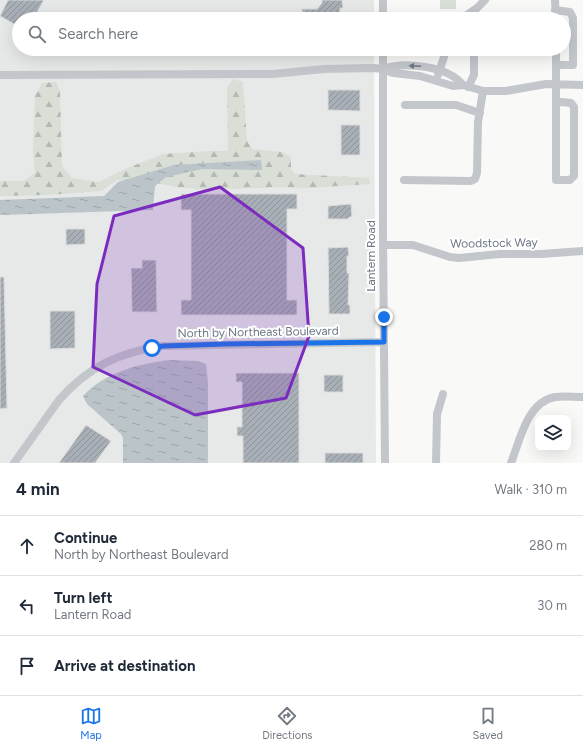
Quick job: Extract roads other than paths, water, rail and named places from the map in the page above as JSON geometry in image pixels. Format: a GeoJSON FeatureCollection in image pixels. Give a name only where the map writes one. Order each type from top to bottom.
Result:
{"type":"FeatureCollection","features":[{"type":"Feature","properties":{"kind":"street"},"geometry":{"type":"LineString","coordinates":[[383,0],[383,12]]}},
{"type":"Feature","properties":{"kind":"street"},"geometry":{"type":"LineString","coordinates":[[471,12],[485,0]]}},
{"type":"Feature","properties":{"kind":"street"},"geometry":{"type":"LineString","coordinates":[[556,0],[556,10],[570,12]]}},
{"type":"Feature","properties":{"kind":"street"},"geometry":{"type":"LineString","coordinates":[[556,65],[573,65],[573,18],[571,14]]}},
{"type":"Feature","properties":{"kind":"street","name":"Lantern Road"},"geometry":{"type":"LineString","coordinates":[[383,56],[385,463]]}},
{"type":"Feature","properties":{"kind":"street"},"geometry":{"type":"LineString","coordinates":[[436,80],[443,56]]}},
{"type":"Feature","properties":{"kind":"street"},"geometry":{"type":"LineString","coordinates":[[466,86],[474,75],[474,56]]}},
{"type":"Feature","properties":{"kind":"street"},"geometry":{"type":"LineString","coordinates":[[556,56],[556,65],[556,84],[556,102],[556,180],[570,180],[574,176],[574,107],[569,103],[556,102]]}},
{"type":"Feature","properties":{"kind":"street"},"geometry":{"type":"LineString","coordinates":[[383,69],[392,65],[414,65],[427,67],[455,78],[466,86]]}},
{"type":"Feature","properties":{"kind":"street"},"geometry":{"type":"LineString","coordinates":[[0,74],[273,74],[324,68],[383,69],[393,73],[410,74],[436,80],[453,86],[466,86],[483,91],[506,91],[538,85],[583,85]]}},
{"type":"Feature","properties":{"kind":"street"},"geometry":{"type":"LineString","coordinates":[[404,180],[471,181],[475,179],[477,173],[478,122],[483,91]]}},
{"type":"Feature","properties":{"kind":"street"},"geometry":{"type":"LineString","coordinates":[[405,105],[456,105],[480,113]]}},
{"type":"Feature","properties":{"kind":"street","name":"Woodstock Way"},"geometry":{"type":"LineString","coordinates":[[383,245],[413,245],[450,257],[459,258],[500,254],[541,254],[583,251]]}},
{"type":"Feature","properties":{"kind":"street","name":"North by Northeast Boulevard"},"geometry":{"type":"LineString","coordinates":[[14,463],[66,392],[87,374],[124,354],[141,349],[163,346],[362,341],[384,342]]}},
{"type":"Feature","properties":{"kind":"street"},"geometry":{"type":"LineString","coordinates":[[436,463],[437,414],[443,394]]}},
{"type":"Feature","properties":{"kind":"street"},"geometry":{"type":"LineString","coordinates":[[511,463],[528,419],[539,404],[556,397],[583,397]]}},
{"type":"Feature","properties":{"kind":"water"},"geometry":{"type":"Polygon","coordinates":[[[261,160],[262,170],[202,169],[166,177],[155,186],[153,210],[0,215],[0,200],[104,196],[118,182],[174,165],[261,160]]]}},
{"type":"Feature","properties":{"kind":"water"},"geometry":{"type":"Polygon","coordinates":[[[169,360],[198,361],[206,364],[208,382],[208,463],[123,463],[123,438],[121,434],[87,404],[83,396],[102,381],[123,370],[169,360]]]}}]}
